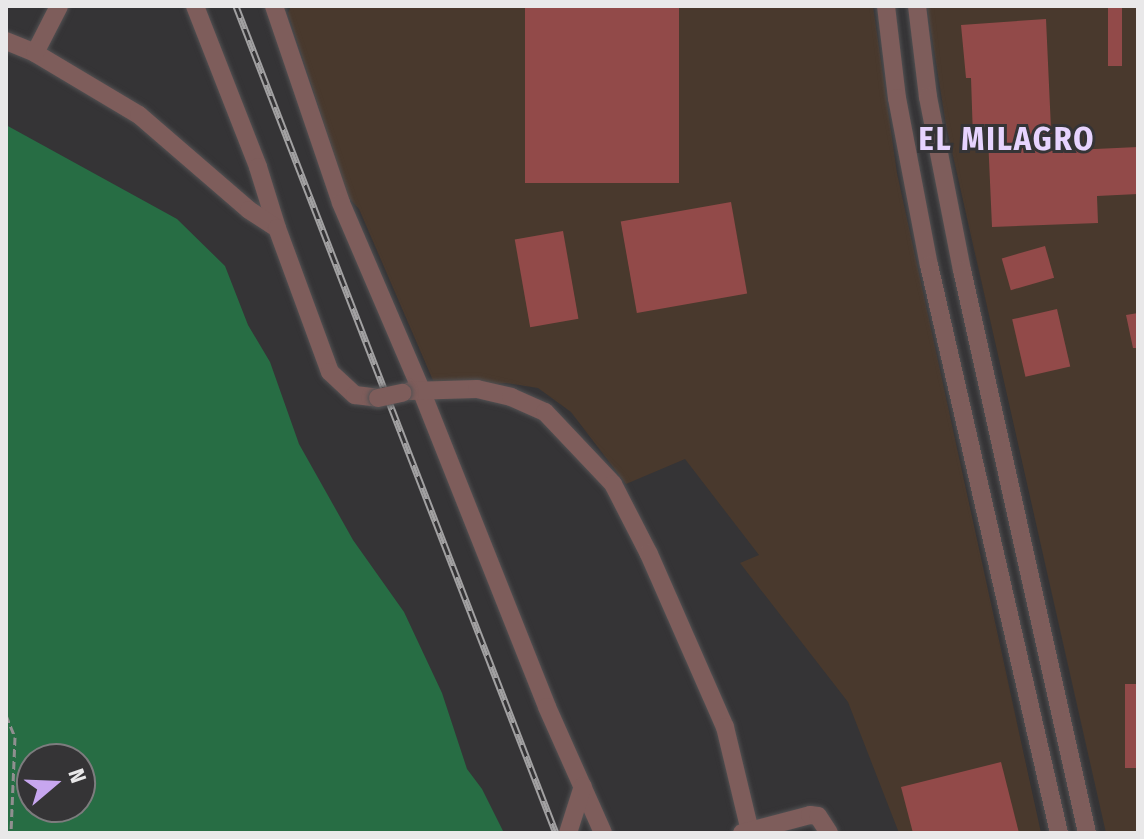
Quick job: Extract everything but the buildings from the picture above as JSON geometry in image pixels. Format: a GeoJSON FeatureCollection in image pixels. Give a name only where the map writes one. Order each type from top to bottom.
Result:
{"type":"FeatureCollection","features":[{"type":"Feature","properties":{"kind":"street"},"geometry":{"type":"LineString","coordinates":[[35,53],[59,6]]}},
{"type":"Feature","properties":{"kind":"street"},"geometry":{"type":"LineString","coordinates":[[195,6],[258,167],[320,354],[330,372],[355,395],[378,398],[412,391],[477,389],[511,397],[545,412],[613,484],[649,554],[725,727],[746,832],[810,815],[825,822],[829,833]]}},
{"type":"Feature","properties":{"kind":"street"},"geometry":{"type":"LineString","coordinates":[[274,6],[341,203],[412,391],[603,833]]}},
{"type":"Feature","properties":{"kind":"street"},"geometry":{"type":"LineString","coordinates":[[886,6],[897,98],[929,265],[1059,833]]}},
{"type":"Feature","properties":{"kind":"street"},"geometry":{"type":"LineString","coordinates":[[917,6],[928,97],[1087,833]]}},
{"type":"Feature","properties":{"kind":"street"},"geometry":{"type":"LineString","coordinates":[[6,41],[35,53],[139,115],[249,210],[277,228]]}},
{"type":"Feature","properties":{"kind":"street"},"geometry":{"type":"LineString","coordinates":[[897,98],[928,97]]}},
{"type":"Feature","properties":{"kind":"street"},"geometry":{"type":"LineString","coordinates":[[958,391],[988,385]]}},
{"type":"Feature","properties":{"kind":"street"},"geometry":{"type":"LineString","coordinates":[[1019,656],[1047,651]]}},
{"type":"Feature","properties":{"kind":"street"},"geometry":{"type":"LineString","coordinates":[[1031,710],[1058,703]]}},
{"type":"Feature","properties":{"kind":"street"},"geometry":{"type":"LineString","coordinates":[[568,833],[583,786]]}},
{"type":"Feature","properties":{"kind":"path"},"geometry":{"type":"LineString","coordinates":[[6,715],[15,737],[11,833]]}},
{"type":"Feature","properties":{"kind":"shaded area"},"geometry":{"type":"Polygon","coordinates":[[[291,6],[873,6],[897,173],[1041,833],[899,833],[848,702],[740,563],[759,555],[685,459],[626,484],[571,412],[538,388],[506,383],[448,388],[435,385],[359,209],[348,197],[288,13],[291,6]]]}},
{"type":"Feature","properties":{"kind":"shaded area"},"geometry":{"type":"Polygon","coordinates":[[[927,6],[1138,6],[1138,833],[1106,833],[946,125],[927,6]]]}},
{"type":"Feature","properties":{"kind":"green space"},"geometry":{"type":"Polygon","coordinates":[[[6,125],[177,219],[225,266],[248,325],[270,362],[299,444],[353,540],[404,612],[442,693],[467,769],[482,789],[504,833],[6,833],[6,125]]]}},
{"type":"Feature","properties":{"kind":"railway"},"geometry":{"type":"LineString","coordinates":[[236,6],[556,833]]}},
{"type":"Feature","properties":{"kind":"district","name":"EL MILAGRO"},"geometry":{"type":"Point","coordinates":[1007,139]}}]}
